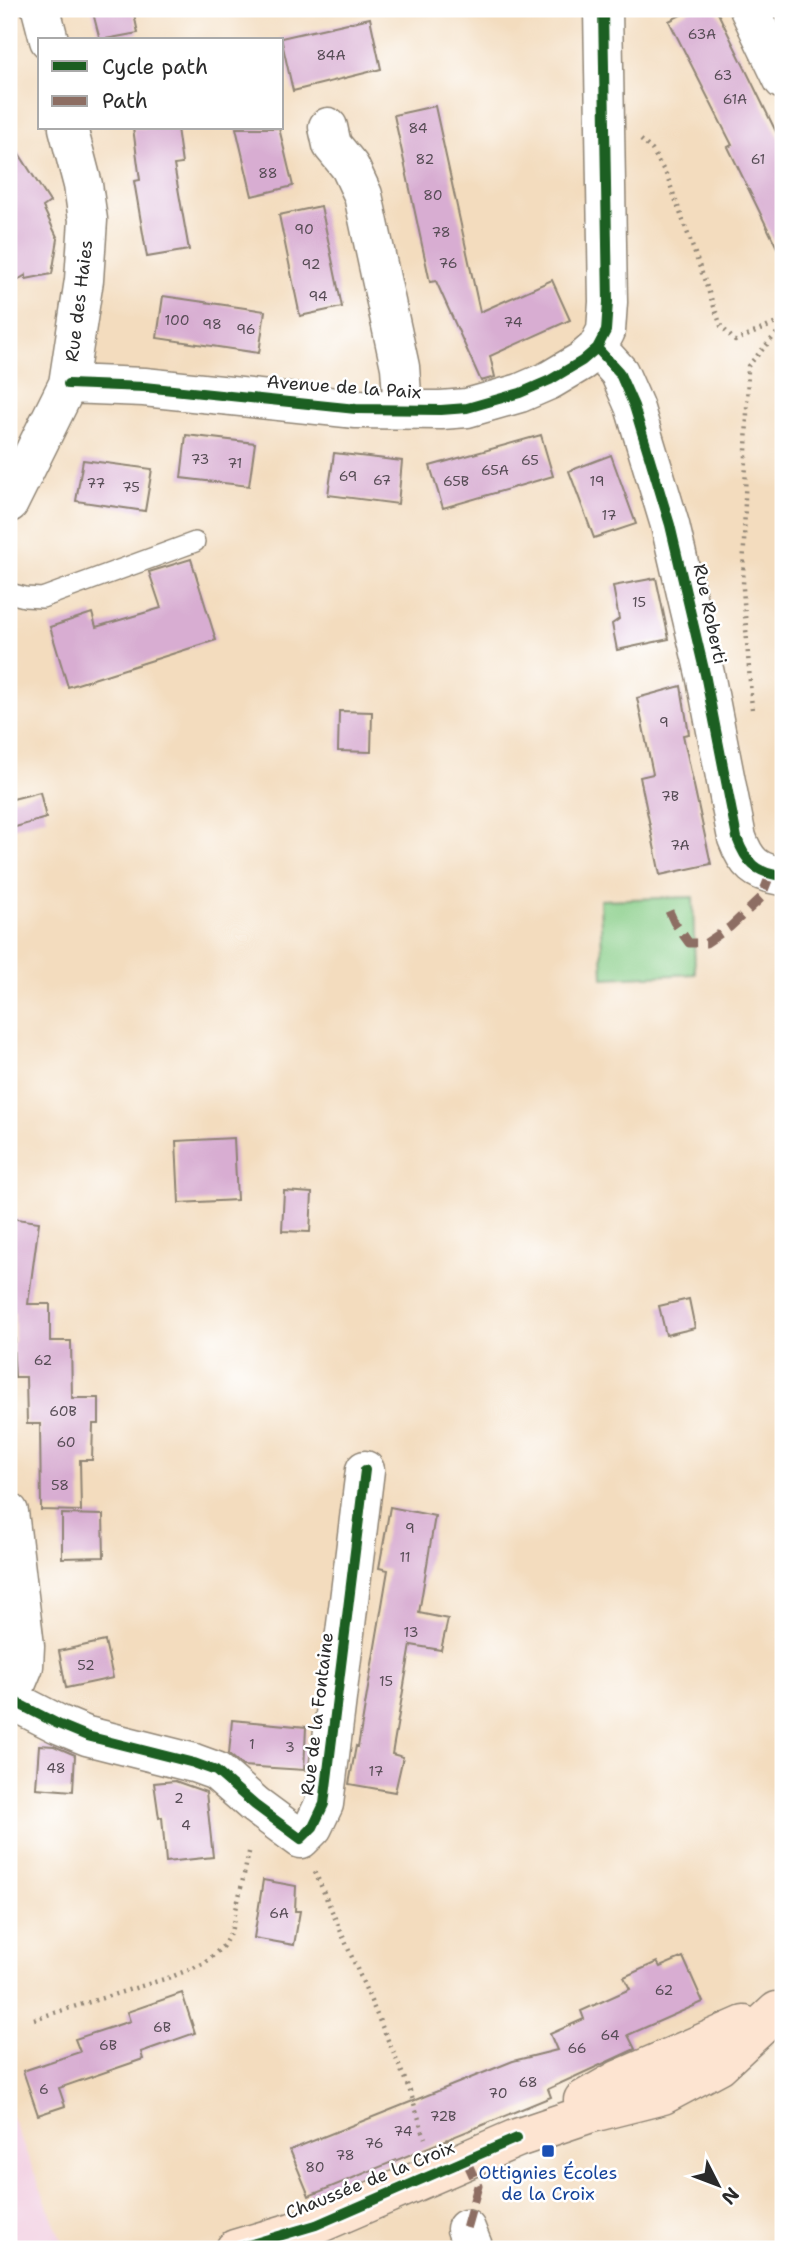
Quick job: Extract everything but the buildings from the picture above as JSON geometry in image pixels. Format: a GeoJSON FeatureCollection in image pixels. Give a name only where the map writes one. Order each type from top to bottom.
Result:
{"type":"FeatureCollection","features":[{"type":"Feature","properties":{"kind":"main road","name":"Chaussée de la Croix"},"geometry":{"type":"LineString","coordinates":[[235,2249],[316,2225],[517,2138],[618,2080],[780,2009]]}},
{"type":"Feature","properties":{"kind":"street"},"geometry":{"type":"LineString","coordinates":[[41,9],[48,38]]}},
{"type":"Feature","properties":{"kind":"street"},"geometry":{"type":"LineString","coordinates":[[597,348],[606,331],[608,302],[603,9]]}},
{"type":"Feature","properties":{"kind":"street"},"geometry":{"type":"LineString","coordinates":[[763,14],[783,80]]}},
{"type":"Feature","properties":{"kind":"street"},"geometry":{"type":"LineString","coordinates":[[328,127],[332,145],[350,167],[363,195],[400,367],[403,408]]}},
{"type":"Feature","properties":{"kind":"street","name":"Rue des Haies"},"geometry":{"type":"LineString","coordinates":[[9,503],[68,384],[84,280],[88,219],[83,185],[69,130]]}},
{"type":"Feature","properties":{"kind":"street","name":"Avenue de la Paix"},"geometry":{"type":"LineString","coordinates":[[68,384],[144,387],[356,409],[441,410],[467,408],[520,393],[550,380],[582,361],[597,348]]}},
{"type":"Feature","properties":{"kind":"street","name":"Rue Roberti"},"geometry":{"type":"LineString","coordinates":[[597,348],[619,372],[634,406],[670,525],[705,674],[737,838],[747,860],[755,868],[770,875],[783,876]]}},
{"type":"Feature","properties":{"kind":"street","name":"Rue de la Fontaine"},"geometry":{"type":"LineString","coordinates":[[301,1839],[313,1827],[324,1804],[365,1470]]}},
{"type":"Feature","properties":{"kind":"street"},"geometry":{"type":"LineString","coordinates":[[9,1512],[25,1646],[24,1666],[10,1701],[87,1736],[216,1771],[255,1805],[301,1839]]}},
{"type":"Feature","properties":{"kind":"lane"},"geometry":{"type":"LineString","coordinates":[[9,593],[42,598],[195,542]]}},
{"type":"Feature","properties":{"kind":"path"},"geometry":{"type":"LineString","coordinates":[[604,126],[643,141],[662,164],[721,326],[735,341],[783,320]]}},
{"type":"Feature","properties":{"kind":"path"},"geometry":{"type":"LineString","coordinates":[[752,712],[743,588],[748,366],[783,326]]}},
{"type":"Feature","properties":{"kind":"path"},"geometry":{"type":"LineString","coordinates":[[34,2020],[181,1973],[205,1963],[223,1946],[231,1932],[241,1891],[255,1805]]}},
{"type":"Feature","properties":{"kind":"path"},"geometry":{"type":"LineString","coordinates":[[301,1839],[410,2091],[438,2172]]}},
{"type":"Feature","properties":{"kind":"shaded area"},"geometry":{"type":"Polygon","coordinates":[[[9,2110],[16,2127],[65,2249],[9,2249],[9,2110]]]}},
{"type":"Feature","properties":{"kind":"green space"},"geometry":{"type":"Polygon","coordinates":[[[693,897],[695,974],[603,978],[600,900],[693,897]]]}},
{"type":"Feature","properties":{"kind":"marked path"},"geometry":{"type":"LineString","coordinates":[[669,911],[689,943],[706,943],[730,927],[761,898],[770,875]]}},
{"type":"Feature","properties":{"kind":"marked path"},"geometry":{"type":"LineString","coordinates":[[466,2160],[478,2186],[466,2229]]}},
{"type":"Feature","properties":{"kind":"cycle path"},"geometry":{"type":"LineString","coordinates":[[68,384],[144,387],[356,409],[441,410],[467,408],[520,393],[550,380],[582,361],[597,348],[606,331],[608,302],[603,9]]}},
{"type":"Feature","properties":{"kind":"cycle path"},"geometry":{"type":"LineString","coordinates":[[597,348],[619,372],[634,406],[670,525],[705,674],[737,838],[744,854],[753,865],[783,876]]}},
{"type":"Feature","properties":{"kind":"cycle path"},"geometry":{"type":"LineString","coordinates":[[11,1700],[87,1736],[216,1771],[255,1805],[301,1839],[313,1827],[324,1804],[365,1470]]}},
{"type":"Feature","properties":{"kind":"cycle path"},"geometry":{"type":"LineString","coordinates":[[235,2249],[316,2225],[517,2138]]}},
{"type":"Feature","properties":{"kind":"place","name":"Ottignies Écoles de la Croix"},"geometry":{"type":"Point","coordinates":[548,2151]}}]}
